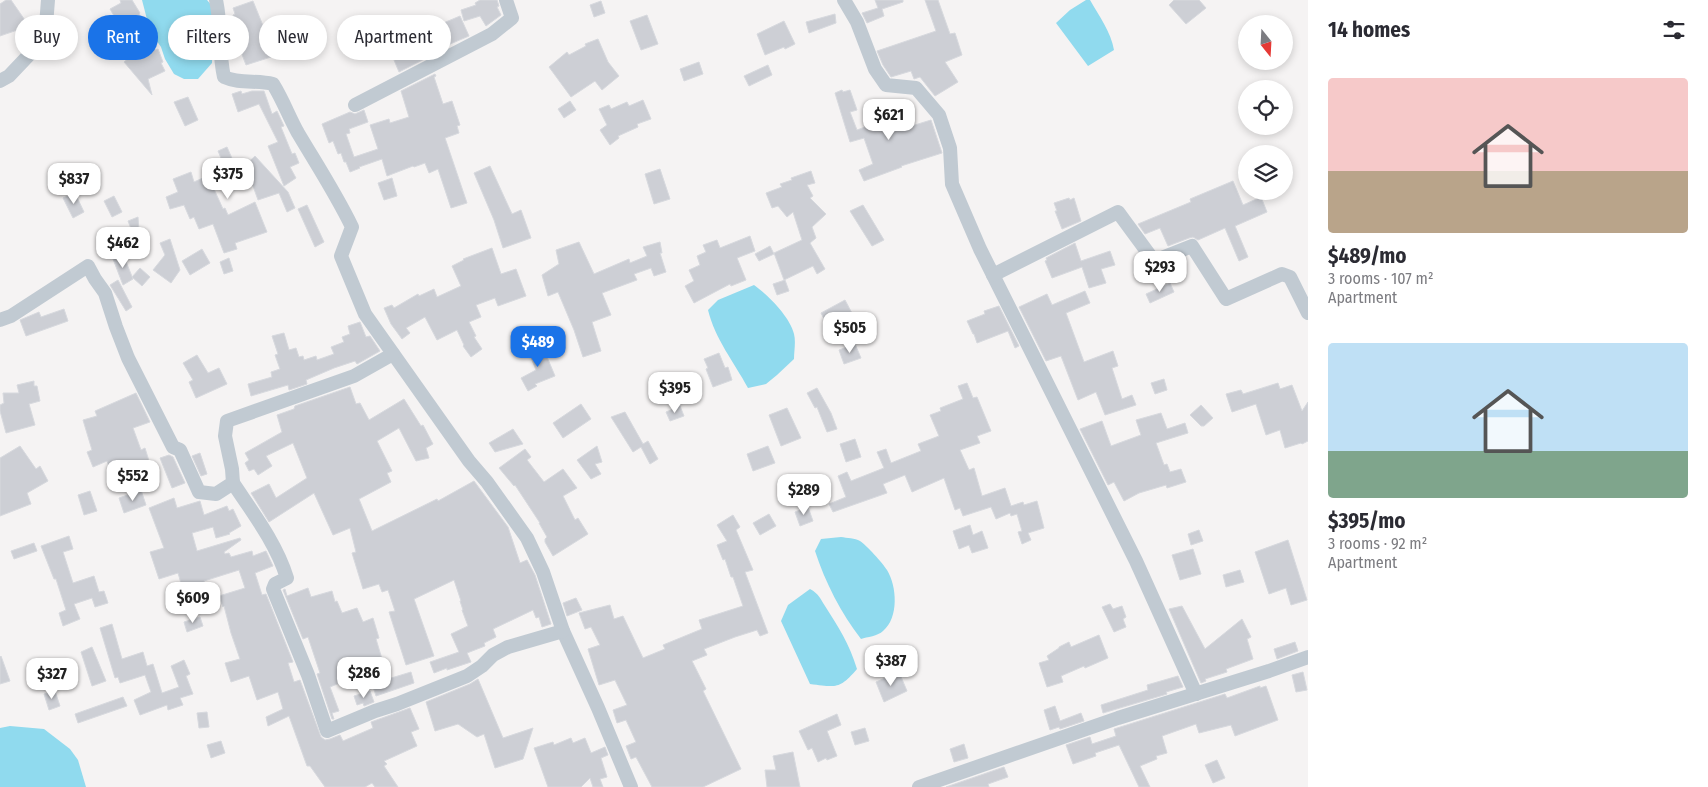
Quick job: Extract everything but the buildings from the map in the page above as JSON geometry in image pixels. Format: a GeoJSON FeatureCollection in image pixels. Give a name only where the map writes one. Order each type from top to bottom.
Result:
{"type":"FeatureCollection","features":[{"type":"Feature","properties":{"kind":"street"},"geometry":{"type":"LineString","coordinates":[[0,81],[9,76],[45,38],[48,0]]}},
{"type":"Feature","properties":{"kind":"street"},"geometry":{"type":"LineString","coordinates":[[216,0],[220,20],[221,64],[224,77],[231,80],[273,84],[279,93],[297,130],[336,194],[352,227],[341,256],[365,314],[469,461],[487,482],[527,538],[543,572],[563,631],[631,787]]}},
{"type":"Feature","properties":{"kind":"street"},"geometry":{"type":"LineString","coordinates":[[355,105],[492,34],[512,18],[506,0]]}},
{"type":"Feature","properties":{"kind":"street"},"geometry":{"type":"LineString","coordinates":[[844,0],[858,22],[875,69],[886,85],[916,88],[939,115],[950,148],[952,184],[980,249],[1136,561],[1196,694]]}},
{"type":"Feature","properties":{"kind":"street"},"geometry":{"type":"LineString","coordinates":[[993,275],[1118,212],[1154,261],[1192,246],[1226,299],[1282,274],[1290,277],[1308,313]]}},
{"type":"Feature","properties":{"kind":"street"},"geometry":{"type":"LineString","coordinates":[[0,320],[11,316],[88,266],[105,293],[128,358],[173,447],[180,450],[199,492],[216,494],[233,483]]}},
{"type":"Feature","properties":{"kind":"street"},"geometry":{"type":"LineString","coordinates":[[393,354],[354,376],[227,421],[224,436],[232,468],[233,483],[268,536],[284,570],[286,578],[275,584],[273,589],[308,675],[327,731],[467,676],[482,666],[493,655],[508,648],[563,631]]}},
{"type":"Feature","properties":{"kind":"street"},"geometry":{"type":"LineString","coordinates":[[920,787],[1040,744],[1308,657]]}},
{"type":"Feature","properties":{"kind":"water"},"geometry":{"type":"Polygon","coordinates":[[[142,0],[207,0],[213,7],[213,15],[168,15],[168,60],[212,60],[212,63],[198,79],[184,79],[174,74],[158,43],[158,15],[146,15],[142,0]]]}},
{"type":"Feature","properties":{"kind":"water"},"geometry":{"type":"Polygon","coordinates":[[[1086,0],[1090,0],[1104,24],[1114,50],[1088,66],[1056,23],[1070,10],[1086,0]]]}},
{"type":"Feature","properties":{"kind":"water"},"geometry":{"type":"Polygon","coordinates":[[[754,285],[772,300],[788,321],[794,334],[795,346],[794,359],[777,375],[766,384],[748,388],[720,341],[708,310],[718,300],[754,285]]]}},
{"type":"Feature","properties":{"kind":"water"},"geometry":{"type":"Polygon","coordinates":[[[841,537],[856,539],[863,543],[882,563],[893,584],[894,610],[892,618],[881,633],[861,639],[840,608],[819,563],[815,551],[821,539],[841,537]]]}},
{"type":"Feature","properties":{"kind":"water"},"geometry":{"type":"Polygon","coordinates":[[[810,589],[819,596],[839,629],[851,651],[857,669],[846,681],[836,686],[810,684],[781,621],[788,605],[810,589]]]}},
{"type":"Feature","properties":{"kind":"water"},"geometry":{"type":"Polygon","coordinates":[[[10,726],[44,729],[70,749],[78,760],[86,787],[0,787],[0,728],[10,726]]]}}]}
